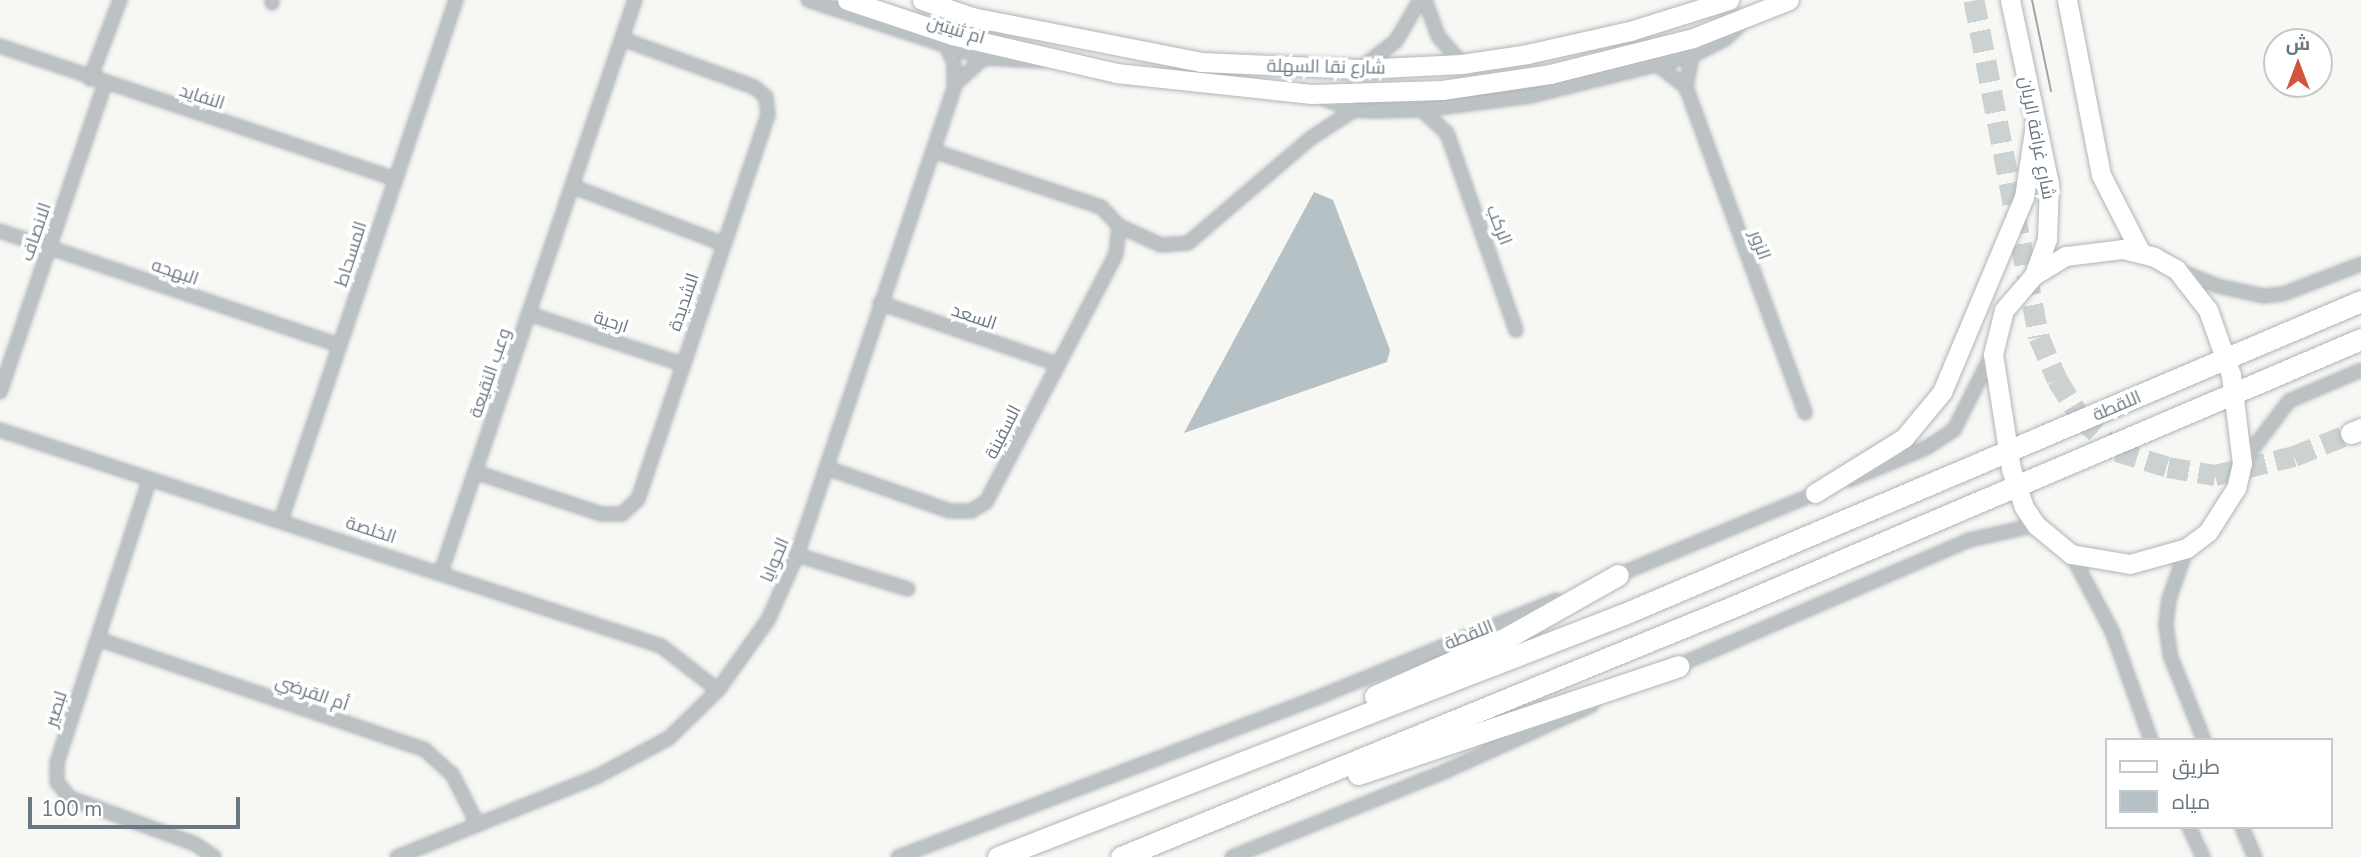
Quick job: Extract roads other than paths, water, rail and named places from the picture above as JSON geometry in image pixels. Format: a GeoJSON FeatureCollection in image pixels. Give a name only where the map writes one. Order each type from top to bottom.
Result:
{"type":"FeatureCollection","features":[{"type":"Feature","properties":{"kind":"main road","name":"شارع نقا السهلة"},"geometry":{"type":"LineString","coordinates":[[847,0],[952,35],[1058,60],[1165,81],[1312,94],[1442,90],[1550,74],[1681,41],[1789,0]]}},
{"type":"Feature","properties":{"kind":"main road","name":"شارع نقا السهلة"},"geometry":{"type":"LineString","coordinates":[[922,0],[972,17],[1189,60],[1360,69],[1462,64],[1576,44],[1729,0]]}},
{"type":"Feature","properties":{"kind":"main road"},"geometry":{"type":"LineString","coordinates":[[2067,0],[2101,175],[2141,253]]}},
{"type":"Feature","properties":{"kind":"main road","name":"شارع غرافة الريان"},"geometry":{"type":"LineString","coordinates":[[2009,2],[2050,210],[2047,239],[2034,275]]}},
{"type":"Feature","properties":{"kind":"main road"},"geometry":{"type":"LineString","coordinates":[[1815,493],[1904,438],[1942,392],[2024,197],[2035,124]]}},
{"type":"Feature","properties":{"kind":"main road","name":"اللقطة"},"geometry":{"type":"LineString","coordinates":[[2085,251],[2141,253],[2176,269],[2208,310],[2227,358],[2234,392],[2242,463],[2224,512],[2187,548],[2130,564],[2071,554],[2036,525],[2016,486],[2007,452],[1993,354],[2004,310],[2034,275],[2049,263],[2085,251]]}},
{"type":"Feature","properties":{"kind":"main road","name":"اللقطة"},"geometry":{"type":"LineString","coordinates":[[998,857],[1623,614],[2361,301]]}},
{"type":"Feature","properties":{"kind":"main road","name":"اللقطة"},"geometry":{"type":"LineString","coordinates":[[1121,857],[1308,784],[2361,339]]}},
{"type":"Feature","properties":{"kind":"main road"},"geometry":{"type":"LineString","coordinates":[[1330,728],[1369,699],[1508,637],[1618,575]]}},
{"type":"Feature","properties":{"kind":"main road"},"geometry":{"type":"LineString","coordinates":[[1308,784],[1400,762],[1678,666]]}},
{"type":"Feature","properties":{"kind":"street"},"geometry":{"type":"LineString","coordinates":[[90,79],[120,0]]}},
{"type":"Feature","properties":{"kind":"street","name":"المسحاط"},"geometry":{"type":"LineString","coordinates":[[281,520],[456,0]]}},
{"type":"Feature","properties":{"kind":"street","name":"وعب النقيعة"},"geometry":{"type":"LineString","coordinates":[[441,572],[574,187],[635,0]]}},
{"type":"Feature","properties":{"kind":"street","name":"ام ثنيتين"},"geometry":{"type":"LineString","coordinates":[[808,0],[984,58],[1058,60]]}},
{"type":"Feature","properties":{"kind":"street"},"geometry":{"type":"LineString","coordinates":[[1360,69],[1396,41],[1422,0]]}},
{"type":"Feature","properties":{"kind":"street"},"geometry":{"type":"LineString","coordinates":[[1422,0],[1438,36],[1462,64]]}},
{"type":"Feature","properties":{"kind":"street","name":"شارع نقا السهلة"},"geometry":{"type":"LineString","coordinates":[[1312,94],[1354,110],[1422,110],[1461,107],[1571,88],[1692,56],[1724,40],[1752,14]]}},
{"type":"Feature","properties":{"kind":"street","name":"الشديدة"},"geometry":{"type":"LineString","coordinates":[[475,472],[601,514],[622,514],[638,499],[768,115],[766,97],[754,87],[622,39]]}},
{"type":"Feature","properties":{"kind":"street","name":"النفايد"},"geometry":{"type":"LineString","coordinates":[[0,46],[104,84],[395,179]]}},
{"type":"Feature","properties":{"kind":"street","name":"الحوايا"},"geometry":{"type":"LineString","coordinates":[[947,47],[955,85]]}},
{"type":"Feature","properties":{"kind":"street"},"geometry":{"type":"LineString","coordinates":[[1659,66],[1686,88],[1692,56]]}},
{"type":"Feature","properties":{"kind":"street","name":"الحوايا"},"geometry":{"type":"LineString","coordinates":[[397,857],[596,777],[669,738],[718,690],[768,620],[797,555],[955,85],[984,58]]}},
{"type":"Feature","properties":{"kind":"street","name":"الانصاف"},"geometry":{"type":"LineString","coordinates":[[0,392],[104,84]]}},
{"type":"Feature","properties":{"kind":"street","name":"الزور"},"geometry":{"type":"LineString","coordinates":[[1686,88],[1805,413]]}},
{"type":"Feature","properties":{"kind":"street"},"geometry":{"type":"LineString","coordinates":[[1447,133],[1461,107]]}},
{"type":"Feature","properties":{"kind":"street"},"geometry":{"type":"LineString","coordinates":[[934,150],[1101,207],[1119,226],[1161,245],[1188,243],[1298,150],[1354,110]]}},
{"type":"Feature","properties":{"kind":"street","name":"الركب"},"geometry":{"type":"LineString","coordinates":[[1422,110],[1447,133],[1516,330]]}},
{"type":"Feature","properties":{"kind":"street"},"geometry":{"type":"LineString","coordinates":[[574,187],[723,244]]}},
{"type":"Feature","properties":{"kind":"street","name":"السفينة"},"geometry":{"type":"LineString","coordinates":[[827,468],[950,511],[971,511],[986,502],[1116,254],[1119,226]]}},
{"type":"Feature","properties":{"kind":"street","name":"البهجه"},"geometry":{"type":"LineString","coordinates":[[0,231],[339,345]]}},
{"type":"Feature","properties":{"kind":"street","name":"اللقطة"},"geometry":{"type":"LineString","coordinates":[[2176,269],[2218,286],[2263,296],[2283,294],[2361,264]]}},
{"type":"Feature","properties":{"kind":"street","name":"السعد"},"geometry":{"type":"LineString","coordinates":[[880,303],[1057,364]]}},
{"type":"Feature","properties":{"kind":"street","name":"ارحية"},"geometry":{"type":"LineString","coordinates":[[529,314],[682,364]]}},
{"type":"Feature","properties":{"kind":"street","name":"اللقطة"},"geometry":{"type":"LineString","coordinates":[[898,857],[1314,699],[1926,448],[1954,430],[1993,354]]}},
{"type":"Feature","properties":{"kind":"street","name":"اللقطة"},"geometry":{"type":"LineString","coordinates":[[2242,463],[2289,401],[2361,370]]}},
{"type":"Feature","properties":{"kind":"street","name":"الخلصة"},"geometry":{"type":"LineString","coordinates":[[0,430],[149,481],[281,520],[661,646],[718,690]]}},
{"type":"Feature","properties":{"kind":"street","name":"لبصير"},"geometry":{"type":"LineString","coordinates":[[149,481],[57,762],[57,782],[71,798],[195,844],[214,857]]}},
{"type":"Feature","properties":{"kind":"street"},"geometry":{"type":"LineString","coordinates":[[1231,857],[1448,770],[1678,666],[1969,540],[2036,525]]}},
{"type":"Feature","properties":{"kind":"street"},"geometry":{"type":"LineString","coordinates":[[2187,548],[2175,575],[2166,625],[2170,655],[2203,738]]}},
{"type":"Feature","properties":{"kind":"street"},"geometry":{"type":"LineString","coordinates":[[2071,554],[2112,631],[2150,738]]}},
{"type":"Feature","properties":{"kind":"street"},"geometry":{"type":"LineString","coordinates":[[797,555],[908,589]]}},
{"type":"Feature","properties":{"kind":"street","name":"أم القرضي"},"geometry":{"type":"LineString","coordinates":[[98,639],[425,750],[452,774],[478,825]]}},
{"type":"Feature","properties":{"kind":"street"},"geometry":{"type":"LineString","coordinates":[[2190,829],[2203,857]]}},
{"type":"Feature","properties":{"kind":"street"},"geometry":{"type":"LineString","coordinates":[[2243,829],[2255,857]]}},
{"type":"Feature","properties":{"kind":"water"},"geometry":{"type":"Polygon","coordinates":[[[1314,192],[1333,200],[1390,350],[1387,362],[1184,433],[1314,192]]]}},
{"type":"Feature","properties":{"kind":"tunnel"},"geometry":{"type":"LineString","coordinates":[[1974,0],[2039,337],[2057,379],[2081,418],[2117,451],[2168,467],[2215,475],[2294,456],[2351,433]]}},
{"type":"Feature","properties":{"kind":"tram line"},"geometry":{"type":"LineString","coordinates":[[2032,0],[2051,91]]}}]}
